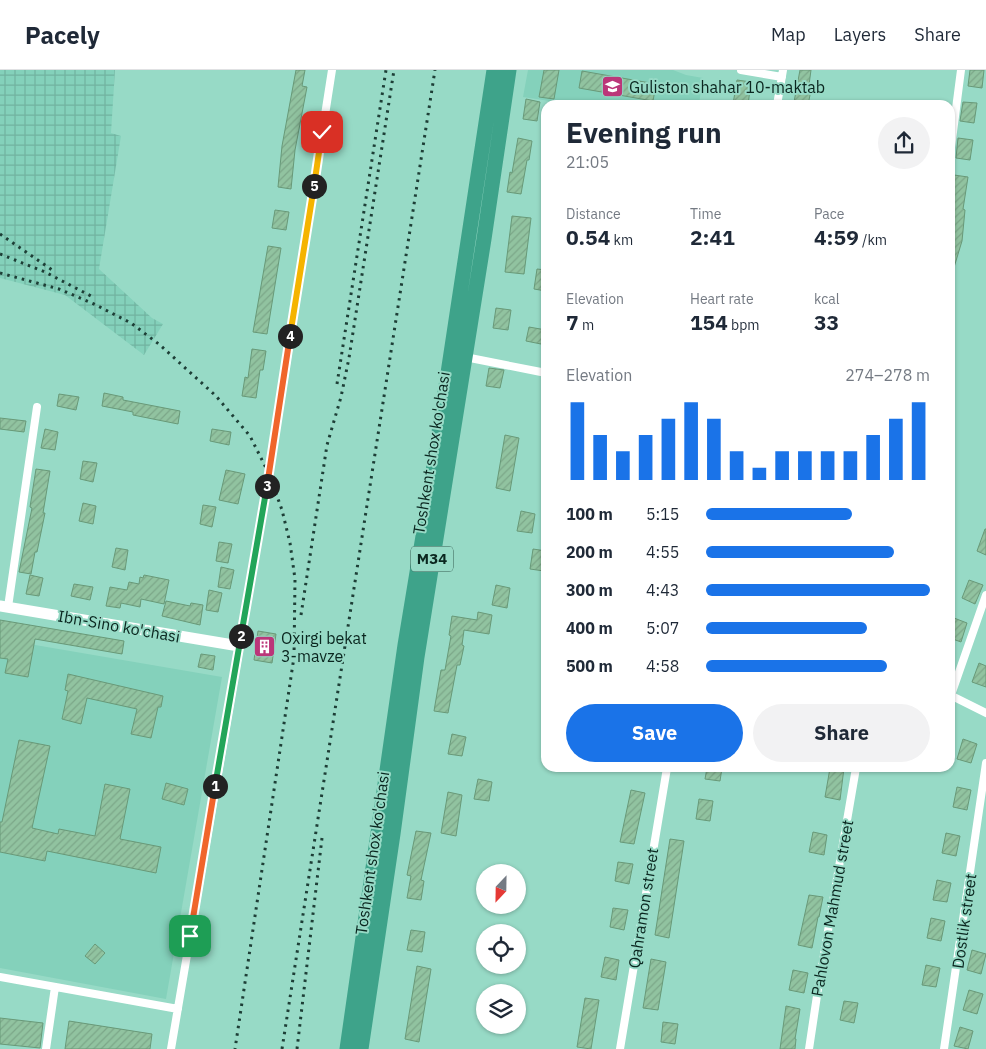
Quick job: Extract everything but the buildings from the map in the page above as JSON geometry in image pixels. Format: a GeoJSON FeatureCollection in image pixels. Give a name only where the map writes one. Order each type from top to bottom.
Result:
{"type":"FeatureCollection","features":[{"type":"Feature","properties":{"kind":"highway","name":"Toshkent shox ko'chasi"},"geometry":{"type":"LineString","coordinates":[[361,1049],[494,70]]}},
{"type":"Feature","properties":{"kind":"highway","name":"Toshkent shox ko'chasi"},"geometry":{"type":"LineString","coordinates":[[347,1049],[405,645],[465,357],[509,70]]}},
{"type":"Feature","properties":{"kind":"main road","name":"Ibn-Sino ko'chasi"},"geometry":{"type":"LineString","coordinates":[[4,606],[239,646]]}},
{"type":"Feature","properties":{"kind":"street"},"geometry":{"type":"LineString","coordinates":[[171,1049],[269,474],[332,70]]}},
{"type":"Feature","properties":{"kind":"street"},"geometry":{"type":"LineString","coordinates":[[741,70],[783,73],[777,100]]}},
{"type":"Feature","properties":{"kind":"street"},"geometry":{"type":"LineString","coordinates":[[955,116],[961,70]]}},
{"type":"Feature","properties":{"kind":"street"},"geometry":{"type":"LineString","coordinates":[[465,357],[541,372]]}},
{"type":"Feature","properties":{"kind":"street"},"geometry":{"type":"LineString","coordinates":[[4,606],[37,407]]}},
{"type":"Feature","properties":{"kind":"street"},"geometry":{"type":"LineString","coordinates":[[955,681],[986,594]]}},
{"type":"Feature","properties":{"kind":"street"},"geometry":{"type":"LineString","coordinates":[[955,698],[986,713]]}},
{"type":"Feature","properties":{"kind":"street","name":"Dostlik street"},"geometry":{"type":"LineString","coordinates":[[944,1049],[986,763]]}},
{"type":"Feature","properties":{"kind":"street","name":"Qahramon street"},"geometry":{"type":"LineString","coordinates":[[620,1049],[666,772]]}},
{"type":"Feature","properties":{"kind":"street","name":"Pahlovon Mahmud street"},"geometry":{"type":"LineString","coordinates":[[809,1049],[855,772]]}},
{"type":"Feature","properties":{"kind":"street"},"geometry":{"type":"LineString","coordinates":[[0,977],[178,1009]]}},
{"type":"Feature","properties":{"kind":"street"},"geometry":{"type":"LineString","coordinates":[[46,1049],[55,987]]}},
{"type":"Feature","properties":{"kind":"shaded area"},"geometry":{"type":"Polygon","coordinates":[[[0,70],[115,70],[111,133],[121,136],[99,269],[152,318],[163,324],[144,355],[65,295],[0,278],[0,70]]]}},
{"type":"Feature","properties":{"kind":"shaded area","name":"Guliston shahar 10-maktab"},"geometry":{"type":"Polygon","coordinates":[[[528,70],[673,70],[703,78],[700,100],[543,100],[523,97],[528,70]]]}},
{"type":"Feature","properties":{"kind":"shaded area"},"geometry":{"type":"Polygon","coordinates":[[[0,639],[222,677],[166,999],[0,968],[0,639]]]}},
{"type":"Feature","properties":{"kind":"railway"},"geometry":{"type":"LineString","coordinates":[[337,384],[386,70]]}},
{"type":"Feature","properties":{"kind":"railway"},"geometry":{"type":"LineString","coordinates":[[301,615],[327,445],[341,397],[349,358],[394,70]]}},
{"type":"Feature","properties":{"kind":"railway"},"geometry":{"type":"LineString","coordinates":[[282,1049],[435,70]]}},
{"type":"Feature","properties":{"kind":"railway"},"geometry":{"type":"LineString","coordinates":[[0,234],[55,272]]}},
{"type":"Feature","properties":{"kind":"railway"},"geometry":{"type":"LineString","coordinates":[[0,254],[45,272],[91,296]]}},
{"type":"Feature","properties":{"kind":"railway"},"geometry":{"type":"LineString","coordinates":[[0,273],[59,289],[94,304],[131,323],[160,345],[216,396],[250,436],[269,474],[282,510],[290,543],[295,579],[294,657],[235,1049]]}},
{"type":"Feature","properties":{"kind":"railway"},"geometry":{"type":"LineString","coordinates":[[297,1049],[322,838]]}},
{"type":"Feature","properties":{"kind":"place","name":"Guliston shahar 10-maktab"},"geometry":{"type":"Point","coordinates":[613,87]}},
{"type":"Feature","properties":{"kind":"place","name":"Oxirgi bekat 3-mavze"},"geometry":{"type":"Point","coordinates":[265,647]}},
{"type":"Feature","properties":{"kind":"route"},"geometry":{"type":"LineString","coordinates":[[190,936],[269,474],[322,132]]}}]}
